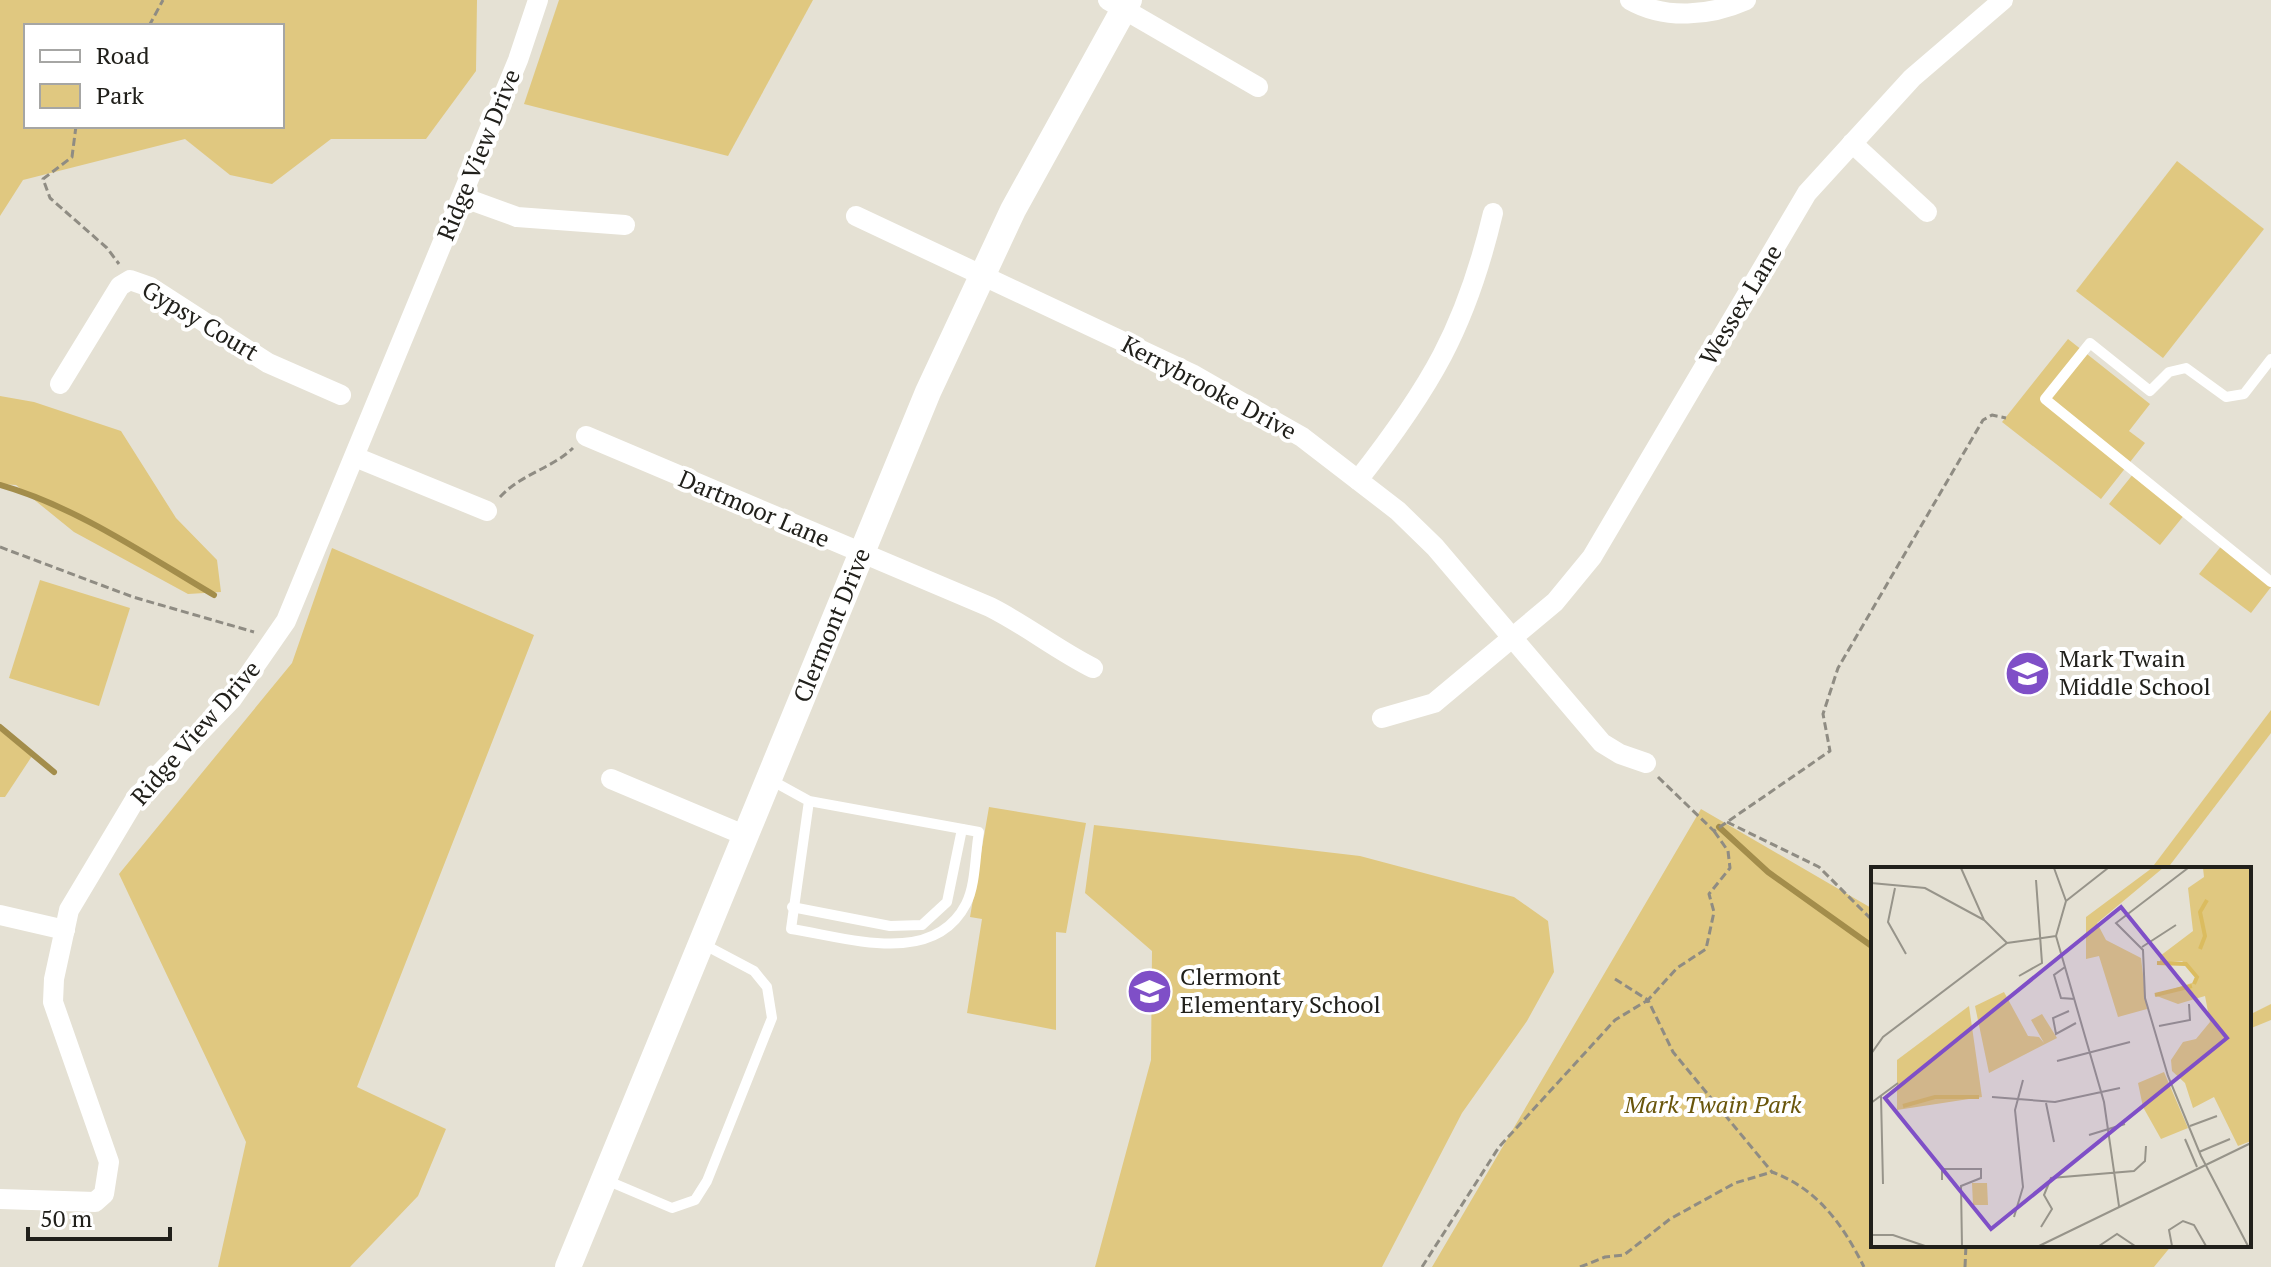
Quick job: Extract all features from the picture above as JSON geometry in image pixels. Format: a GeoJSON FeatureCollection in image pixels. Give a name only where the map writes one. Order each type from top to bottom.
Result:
{"type":"FeatureCollection","features":[{"type":"Feature","properties":{"kind":"street","name":"Ridge View Drive"},"geometry":{"type":"LineString","coordinates":[[0,1199],[95,1202],[104,1194],[109,1162],[53,1002],[69,910],[136,798],[232,699],[261,661],[306,577],[518,60],[538,0]]}},
{"type":"Feature","properties":{"kind":"street"},"geometry":{"type":"LineString","coordinates":[[1630,0],[1665,12],[1698,13],[1746,0]]}},
{"type":"Feature","properties":{"kind":"street","name":"Wessex Lane"},"geometry":{"type":"LineString","coordinates":[[1382,718],[1434,703],[1555,602],[1592,557],[1807,193],[1912,78],[2003,0]]}},
{"type":"Feature","properties":{"kind":"street"},"geometry":{"type":"LineString","coordinates":[[1120,3],[1258,87]]}},
{"type":"Feature","properties":{"kind":"street","name":"Clermont Drive"},"geometry":{"type":"LineString","coordinates":[[568,1267],[860,553],[981,275],[1120,3]]}},
{"type":"Feature","properties":{"kind":"street"},"geometry":{"type":"LineString","coordinates":[[1852,143],[1927,212]]}},
{"type":"Feature","properties":{"kind":"street"},"geometry":{"type":"LineString","coordinates":[[462,197],[517,217],[625,225]]}},
{"type":"Feature","properties":{"kind":"street"},"geometry":{"type":"LineString","coordinates":[[1358,480],[1410,414],[1447,350],[1481,264],[1493,213]]}},
{"type":"Feature","properties":{"kind":"street","name":"Kerrybrooke Drive"},"geometry":{"type":"LineString","coordinates":[[856,216],[1233,395],[1302,437],[1358,480],[1435,547],[1602,743],[1620,754],[1646,763]]}},
{"type":"Feature","properties":{"kind":"street","name":"Gypsy Court"},"geometry":{"type":"LineString","coordinates":[[60,384],[120,286],[130,280],[150,287],[268,363],[341,395]]}},
{"type":"Feature","properties":{"kind":"street","name":"Dartmoor Lane"},"geometry":{"type":"LineString","coordinates":[[586,436],[1004,614],[1052,648],[1093,668]]}},
{"type":"Feature","properties":{"kind":"street"},"geometry":{"type":"LineString","coordinates":[[355,457],[487,511]]}},
{"type":"Feature","properties":{"kind":"street"},"geometry":{"type":"LineString","coordinates":[[611,779],[744,835]]}},
{"type":"Feature","properties":{"kind":"street"},"geometry":{"type":"LineString","coordinates":[[0,915],[65,930]]}},
{"type":"Feature","properties":{"kind":"lane"},"geometry":{"type":"LineString","coordinates":[[2271,359],[2244,394],[2226,397],[2186,368],[2169,372],[2150,391],[2090,343],[2045,399],[2271,582]]}},
{"type":"Feature","properties":{"kind":"lane"},"geometry":{"type":"LineString","coordinates":[[768,778],[809,801],[979,832],[967,902],[941,933],[918,942],[895,945],[791,929],[809,801]]}},
{"type":"Feature","properties":{"kind":"lane"},"geometry":{"type":"LineString","coordinates":[[792,907],[890,926],[922,925],[947,902],[962,829]]}},
{"type":"Feature","properties":{"kind":"lane"},"geometry":{"type":"LineString","coordinates":[[604,1179],[637,1196],[672,1208],[695,1200],[707,1181],[772,1018],[767,987],[754,971],[700,943]]}},
{"type":"Feature","properties":{"kind":"path"},"geometry":{"type":"LineString","coordinates":[[150,24],[163,0]]}},
{"type":"Feature","properties":{"kind":"path"},"geometry":{"type":"LineString","coordinates":[[76,128],[72,157],[43,179],[50,198],[107,248],[130,280]]}},
{"type":"Feature","properties":{"kind":"path"},"geometry":{"type":"LineString","coordinates":[[1714,831],[1830,751],[1823,714],[1838,668],[1983,420],[1992,415],[2006,418]]}},
{"type":"Feature","properties":{"kind":"path"},"geometry":{"type":"LineString","coordinates":[[487,511],[513,483],[563,457],[586,436]]}},
{"type":"Feature","properties":{"kind":"path"},"geometry":{"type":"LineString","coordinates":[[0,547],[158,606],[258,633]]}},
{"type":"Feature","properties":{"kind":"path"},"geometry":{"type":"LineString","coordinates":[[1422,1267],[1499,1147],[1615,1020],[1648,1000],[1677,968],[1706,949],[1714,912],[1709,894],[1730,868],[1728,851],[1714,831],[1646,763]]}},
{"type":"Feature","properties":{"kind":"path"},"geometry":{"type":"LineString","coordinates":[[1727,822],[1819,867],[1871,919]]}},
{"type":"Feature","properties":{"kind":"path"},"geometry":{"type":"LineString","coordinates":[[1615,979],[1648,1000],[1673,1052],[1772,1172],[1794,1180],[1834,1214],[1864,1267]]}},
{"type":"Feature","properties":{"kind":"path"},"geometry":{"type":"LineString","coordinates":[[1580,1267],[1605,1257],[1624,1255],[1670,1219],[1735,1183],[1772,1172]]}},
{"type":"Feature","properties":{"kind":"path"},"geometry":{"type":"LineString","coordinates":[[1965,1267],[1966,1247]]}},
{"type":"Feature","properties":{"kind":"green space"},"geometry":{"type":"Polygon","coordinates":[[[0,0],[477,0],[476,71],[426,139],[331,139],[272,184],[230,175],[185,139],[23,180],[0,216],[0,0]]]}},
{"type":"Feature","properties":{"kind":"green space"},"geometry":{"type":"Polygon","coordinates":[[[559,0],[813,0],[728,156],[524,104],[559,0]]]}},
{"type":"Feature","properties":{"kind":"green space"},"geometry":{"type":"Polygon","coordinates":[[[2177,161],[2264,229],[2163,358],[2076,291],[2177,161]]]}},
{"type":"Feature","properties":{"kind":"green space"},"geometry":{"type":"Polygon","coordinates":[[[2068,339],[2150,404],[2129,431],[2145,443],[2101,499],[2002,422],[2068,339]]]}},
{"type":"Feature","properties":{"kind":"green space"},"geometry":{"type":"Polygon","coordinates":[[[0,396],[34,402],[121,431],[176,518],[217,560],[221,592],[188,594],[74,532],[16,485],[0,484],[0,396]]]}},
{"type":"Feature","properties":{"kind":"green space"},"geometry":{"type":"Polygon","coordinates":[[[2134,473],[2185,514],[2160,545],[2109,504],[2134,473]]]}},
{"type":"Feature","properties":{"kind":"green space"},"geometry":{"type":"Polygon","coordinates":[[[2223,544],[2271,582],[2271,587],[2251,613],[2199,574],[2223,544]]]}},
{"type":"Feature","properties":{"kind":"green space"},"geometry":{"type":"Polygon","coordinates":[[[332,548],[534,635],[357,1087],[446,1129],[418,1196],[350,1267],[218,1267],[246,1142],[119,874],[292,663],[332,548]]]}},
{"type":"Feature","properties":{"kind":"green space"},"geometry":{"type":"Polygon","coordinates":[[[40,580],[130,608],[99,706],[9,678],[40,580]]]}},
{"type":"Feature","properties":{"kind":"green space"},"geometry":{"type":"Polygon","coordinates":[[[2271,710],[2271,733],[2169,867],[2153,867],[2271,710]]]}},
{"type":"Feature","properties":{"kind":"green space"},"geometry":{"type":"Polygon","coordinates":[[[0,730],[34,753],[5,797],[0,797],[0,730]]]}},
{"type":"Feature","properties":{"kind":"green space"},"geometry":{"type":"Polygon","coordinates":[[[989,807],[1086,823],[1066,933],[1056,932],[1056,1030],[967,1013],[982,919],[970,917],[989,807]]]}},
{"type":"Feature","properties":{"kind":"green space","name":"Mark Twain Park"},"geometry":{"type":"Polygon","coordinates":[[[1701,809],[1871,908],[1871,1247],[2170,1247],[2154,1267],[1432,1267],[1701,809]]]}},
{"type":"Feature","properties":{"kind":"green space"},"geometry":{"type":"Polygon","coordinates":[[[1094,825],[1360,856],[1514,897],[1548,921],[1554,972],[1527,1021],[1462,1113],[1382,1267],[1095,1267],[1151,1060],[1152,951],[1085,893],[1094,825]]]}},
{"type":"Feature","properties":{"kind":"green space"},"geometry":{"type":"Polygon","coordinates":[[[2271,1004],[2271,1020],[2251,1028],[2251,1014],[2271,1004]]]}},
{"type":"Feature","properties":{"kind":"waterway"},"geometry":{"type":"LineString","coordinates":[[0,485],[29,494],[84,519],[214,595]]}},
{"type":"Feature","properties":{"kind":"waterway"},"geometry":{"type":"LineString","coordinates":[[0,727],[54,772]]}},
{"type":"Feature","properties":{"kind":"waterway"},"geometry":{"type":"LineString","coordinates":[[1719,827],[1768,872],[1871,946]]}},
{"type":"Feature","properties":{"kind":"place","name":"Mark Twain Middle School"},"geometry":{"type":"Point","coordinates":[2028,673]}},
{"type":"Feature","properties":{"kind":"place","name":"Clermont Elementary School"},"geometry":{"type":"Point","coordinates":[1149,991]}}]}
